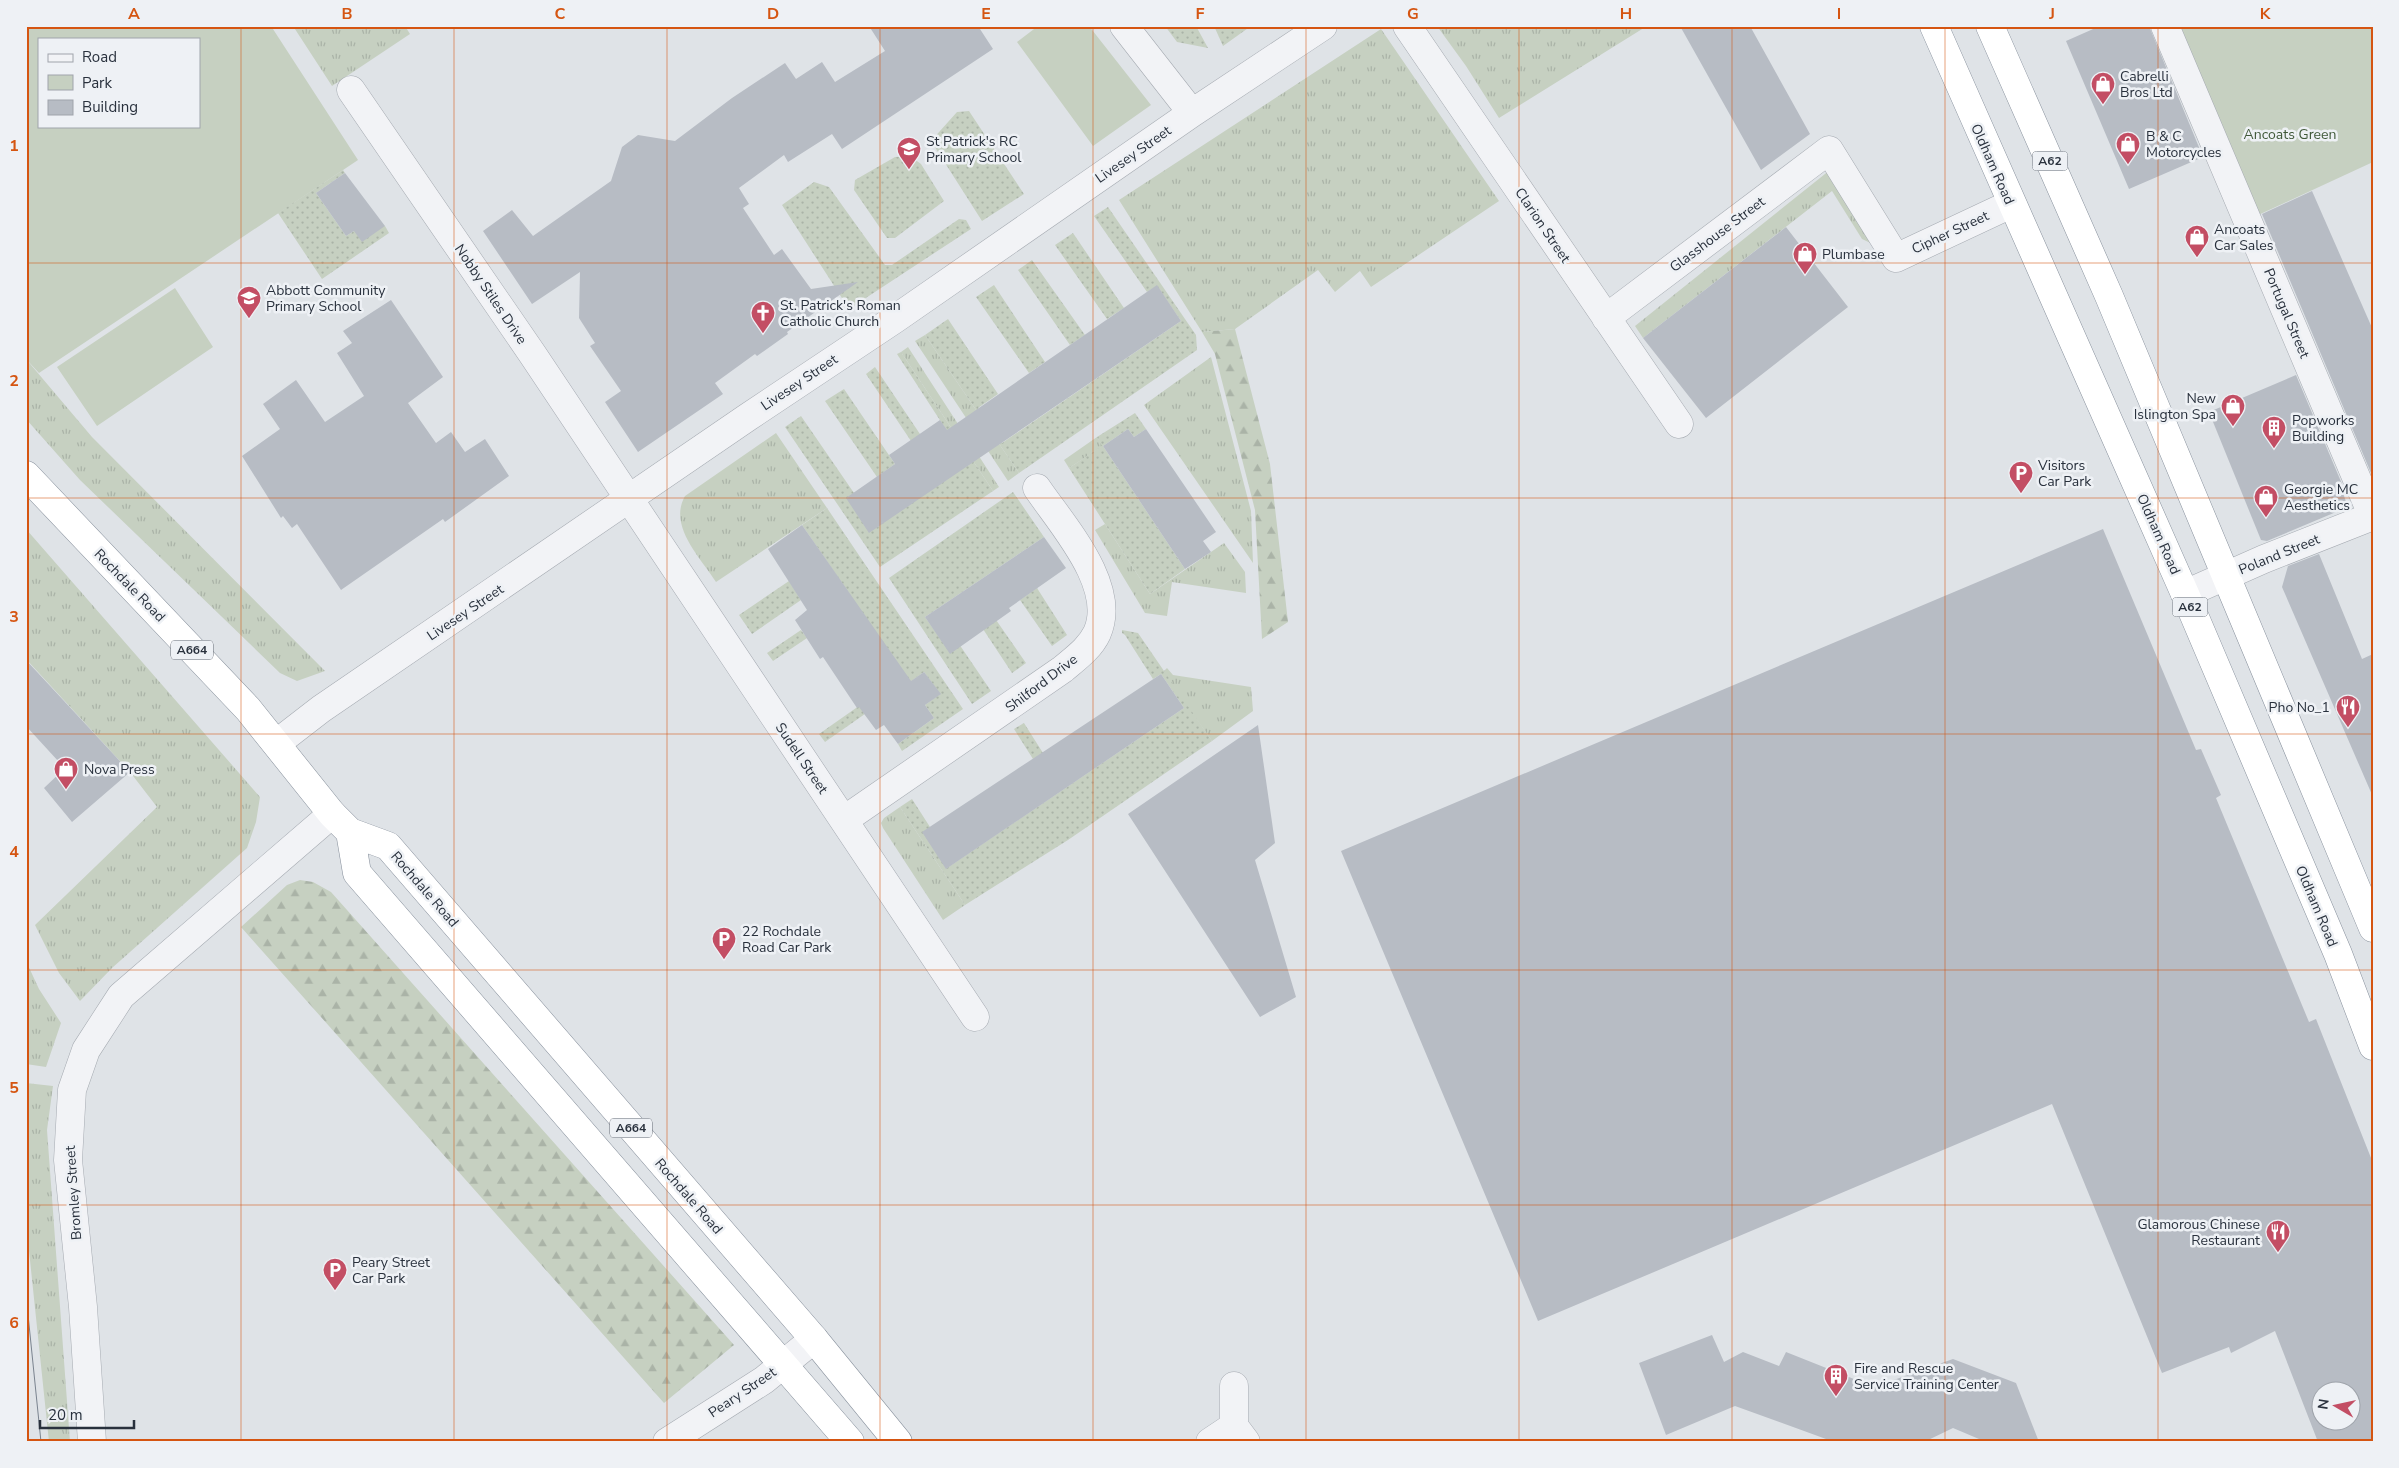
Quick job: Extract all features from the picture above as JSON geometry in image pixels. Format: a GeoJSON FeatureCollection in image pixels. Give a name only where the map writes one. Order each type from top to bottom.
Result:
{"type":"FeatureCollection","features":[{"type":"Feature","properties":{"kind":"highway","name":"Oldham Road"},"geometry":{"type":"LineString","coordinates":[[1934,26],[2011,204],[2185,594],[2338,954],[2364,1001],[2373,1046]]}},
{"type":"Feature","properties":{"kind":"highway","name":"A62"},"geometry":{"type":"LineString","coordinates":[[1990,26],[2109,296],[2373,928]]}},
{"type":"Feature","properties":{"kind":"highway","name":"Rochdale Road"},"geometry":{"type":"LineString","coordinates":[[26,475],[176,632],[277,743],[341,823],[357,873],[850,1442]]}},
{"type":"Feature","properties":{"kind":"highway","name":"Rochdale Road"},"geometry":{"type":"LineString","coordinates":[[341,823],[388,846],[814,1339],[898,1442]]}},
{"type":"Feature","properties":{"kind":"street"},"geometry":{"type":"LineString","coordinates":[[1124,26],[1192,113]]}},
{"type":"Feature","properties":{"kind":"street","name":"Livesey Street"},"geometry":{"type":"LineString","coordinates":[[277,743],[321,709],[748,417],[895,319],[1192,113],[1323,26]]}},
{"type":"Feature","properties":{"kind":"street","name":"Clarion Street"},"geometry":{"type":"LineString","coordinates":[[1407,26],[1679,424]]}},
{"type":"Feature","properties":{"kind":"street","name":"Portugal Street"},"geometry":{"type":"LineString","coordinates":[[2165,26],[2373,516]]}},
{"type":"Feature","properties":{"kind":"street","name":"Nobby Stiles Drive"},"geometry":{"type":"LineString","coordinates":[[351,90],[446,226],[629,499]]}},
{"type":"Feature","properties":{"kind":"street","name":"Glasshouse Street"},"geometry":{"type":"LineString","coordinates":[[1606,318],[1829,150]]}},
{"type":"Feature","properties":{"kind":"street","name":"Cipher Street"},"geometry":{"type":"LineString","coordinates":[[1829,150],[1896,258],[2011,204]]}},
{"type":"Feature","properties":{"kind":"street","name":"Shilford Drive"},"geometry":{"type":"LineString","coordinates":[[844,820],[1064,669],[1086,649],[1097,633],[1103,604],[1099,585],[1086,560],[1037,488]]}},
{"type":"Feature","properties":{"kind":"street","name":"Sudell Street"},"geometry":{"type":"LineString","coordinates":[[629,499],[975,1017]]}},
{"type":"Feature","properties":{"kind":"street","name":"Poland Street"},"geometry":{"type":"LineString","coordinates":[[2185,594],[2373,516]]}},
{"type":"Feature","properties":{"kind":"street","name":"Bromley Street"},"geometry":{"type":"LineString","coordinates":[[92,1442],[83,1307],[68,1160],[72,1090],[86,1050],[95,1033],[121,996],[341,823]]}},
{"type":"Feature","properties":{"kind":"street","name":"Peary Street"},"geometry":{"type":"LineString","coordinates":[[667,1442],[764,1380],[814,1339]]}},
{"type":"Feature","properties":{"kind":"street"},"geometry":{"type":"LineString","coordinates":[[1210,1442],[1240,1434],[1234,1386]]}},
{"type":"Feature","properties":{"kind":"green space"},"geometry":{"type":"Polygon","coordinates":[[[26,26],[271,26],[358,160],[39,373],[26,359],[26,26]]]}},
{"type":"Feature","properties":{"kind":"green space"},"geometry":{"type":"Polygon","coordinates":[[[293,26],[405,26],[410,34],[332,86],[293,26]]]}},
{"type":"Feature","properties":{"kind":"green space"},"geometry":{"type":"Polygon","coordinates":[[[1038,26],[1089,26],[1151,105],[1093,146],[1017,42],[1038,26]]]}},
{"type":"Feature","properties":{"kind":"green space"},"geometry":{"type":"Polygon","coordinates":[[[1165,26],[1196,26],[1208,48],[1177,42],[1165,26]]]}},
{"type":"Feature","properties":{"kind":"green space"},"geometry":{"type":"Polygon","coordinates":[[[1214,26],[1251,26],[1223,46],[1214,26]]]}},
{"type":"Feature","properties":{"kind":"green space"},"geometry":{"type":"Polygon","coordinates":[[[1437,26],[1647,26],[1499,118],[1466,66],[1437,26]]]}},
{"type":"Feature","properties":{"kind":"green space","name":"Ancoats Green"},"geometry":{"type":"Polygon","coordinates":[[[2179,26],[2373,26],[2373,162],[2256,216],[2179,26]]]}},
{"type":"Feature","properties":{"kind":"green space"},"geometry":{"type":"Polygon","coordinates":[[[1381,29],[1499,201],[1371,287],[1360,271],[1335,292],[1318,270],[1235,329],[1202,332],[1119,200],[1381,29]]]}},
{"type":"Feature","properties":{"kind":"green space"},"geometry":{"type":"Polygon","coordinates":[[[969,111],[1024,194],[982,221],[931,141],[957,112],[969,111]]]}},
{"type":"Feature","properties":{"kind":"green space"},"geometry":{"type":"Polygon","coordinates":[[[910,156],[921,164],[944,201],[895,238],[887,238],[854,190],[855,180],[895,157],[910,156]]]}},
{"type":"Feature","properties":{"kind":"green space"},"geometry":{"type":"Polygon","coordinates":[[[343,170],[345,173],[316,193],[346,236],[354,231],[385,226],[389,233],[322,279],[278,213],[343,170]]]}},
{"type":"Feature","properties":{"kind":"green space"},"geometry":{"type":"Polygon","coordinates":[[[1830,170],[1879,247],[1862,239],[1832,191],[1643,338],[1635,326],[1830,170]]]}},
{"type":"Feature","properties":{"kind":"green space"},"geometry":{"type":"Polygon","coordinates":[[[814,182],[829,187],[885,265],[892,265],[959,219],[966,220],[971,229],[849,309],[782,205],[814,182]]]}},
{"type":"Feature","properties":{"kind":"green space"},"geometry":{"type":"Polygon","coordinates":[[[1108,207],[1196,335],[1197,350],[1019,473],[925,335],[948,319],[998,394],[978,408],[1002,443],[1181,321],[1157,286],[1147,292],[1094,216],[1108,207]]]}},
{"type":"Feature","properties":{"kind":"green space"},"geometry":{"type":"Polygon","coordinates":[[[1073,233],[1124,308],[1107,319],[1055,245],[1073,233]]]}},
{"type":"Feature","properties":{"kind":"green space"},"geometry":{"type":"Polygon","coordinates":[[[1032,260],[1085,335],[1070,345],[1018,270],[1032,260]]]}},
{"type":"Feature","properties":{"kind":"green space"},"geometry":{"type":"Polygon","coordinates":[[[994,285],[1045,362],[1029,373],[976,297],[994,285]]]}},
{"type":"Feature","properties":{"kind":"green space"},"geometry":{"type":"Polygon","coordinates":[[[175,288],[213,347],[97,426],[57,367],[175,288]]]}},
{"type":"Feature","properties":{"kind":"green space"},"geometry":{"type":"Polygon","coordinates":[[[1235,329],[1270,464],[1288,622],[1262,639],[1255,510],[1215,354],[1202,332],[1235,329]]]}},
{"type":"Feature","properties":{"kind":"green space"},"geometry":{"type":"Polygon","coordinates":[[[925,335],[1019,473],[1008,481],[915,341],[925,335]]]}},
{"type":"Feature","properties":{"kind":"green space"},"geometry":{"type":"Polygon","coordinates":[[[908,347],[999,487],[993,491],[901,352],[908,347]]]}},
{"type":"Feature","properties":{"kind":"green space"},"geometry":{"type":"Polygon","coordinates":[[[901,352],[993,491],[880,567],[785,427],[801,416],[854,493],[969,465],[897,354],[901,352]]]}},
{"type":"Feature","properties":{"kind":"green space"},"geometry":{"type":"Polygon","coordinates":[[[1211,357],[1251,511],[1253,563],[1144,405],[1211,357]]]}},
{"type":"Feature","properties":{"kind":"green space"},"geometry":{"type":"Polygon","coordinates":[[[26,359],[92,437],[325,671],[297,681],[280,673],[80,480],[26,419],[26,359]]]}},
{"type":"Feature","properties":{"kind":"green space"},"geometry":{"type":"Polygon","coordinates":[[[875,367],[926,443],[911,441],[866,374],[875,367]]]}},
{"type":"Feature","properties":{"kind":"green space"},"geometry":{"type":"Polygon","coordinates":[[[844,389],[895,464],[877,477],[825,401],[844,389]]]}},
{"type":"Feature","properties":{"kind":"green space"},"geometry":{"type":"Polygon","coordinates":[[[1135,413],[1146,429],[1134,437],[1128,429],[1103,446],[1185,569],[1150,594],[1069,468],[1102,446],[1097,437],[1135,413]]]}},
{"type":"Feature","properties":{"kind":"green space"},"geometry":{"type":"Polygon","coordinates":[[[776,433],[827,508],[716,582],[688,541],[683,530],[680,519],[681,507],[685,496],[776,433]]]}},
{"type":"Feature","properties":{"kind":"green space"},"geometry":{"type":"Polygon","coordinates":[[[1097,437],[1103,446],[1069,468],[1064,460],[1097,437]]]}},
{"type":"Feature","properties":{"kind":"green space"},"geometry":{"type":"Polygon","coordinates":[[[1013,492],[1044,537],[925,617],[947,648],[957,641],[991,691],[972,704],[889,578],[1013,492]]]}},
{"type":"Feature","properties":{"kind":"green space"},"geometry":{"type":"Polygon","coordinates":[[[827,508],[963,709],[902,751],[898,744],[934,718],[925,705],[940,694],[924,672],[910,682],[802,525],[827,508]]]}},
{"type":"Feature","properties":{"kind":"green space"},"geometry":{"type":"Polygon","coordinates":[[[1105,524],[1150,594],[1224,543],[1245,572],[1246,593],[1172,582],[1167,616],[1145,613],[1095,530],[1105,524]]]}},
{"type":"Feature","properties":{"kind":"green space"},"geometry":{"type":"Polygon","coordinates":[[[26,529],[260,797],[256,822],[247,848],[112,968],[80,1001],[59,973],[35,925],[157,807],[130,772],[26,659],[26,529]]]}},
{"type":"Feature","properties":{"kind":"green space"},"geometry":{"type":"Polygon","coordinates":[[[789,581],[801,600],[752,634],[739,615],[789,581]]]}},
{"type":"Feature","properties":{"kind":"green space"},"geometry":{"type":"Polygon","coordinates":[[[1037,588],[1067,635],[1052,646],[1020,600],[1037,588]]]}},
{"type":"Feature","properties":{"kind":"green space"},"geometry":{"type":"Polygon","coordinates":[[[994,617],[1026,663],[1012,673],[981,626],[994,617]]]}},
{"type":"Feature","properties":{"kind":"green space"},"geometry":{"type":"Polygon","coordinates":[[[801,630],[807,638],[773,661],[767,653],[801,630]]]}},
{"type":"Feature","properties":{"kind":"green space"},"geometry":{"type":"Polygon","coordinates":[[[1122,630],[1138,633],[1212,741],[1068,840],[965,905],[900,807],[912,799],[930,827],[947,868],[1184,708],[1161,674],[1153,679],[1122,633],[1122,630]]]}},
{"type":"Feature","properties":{"kind":"green space"},"geometry":{"type":"Polygon","coordinates":[[[1167,668],[1173,675],[1251,687],[1253,711],[1212,741],[1163,672],[1167,668]]]}},
{"type":"Feature","properties":{"kind":"green space"},"geometry":{"type":"Polygon","coordinates":[[[866,701],[872,709],[825,742],[819,734],[866,701]]]}},
{"type":"Feature","properties":{"kind":"green space"},"geometry":{"type":"Polygon","coordinates":[[[1024,723],[1043,753],[1033,759],[1014,729],[1024,723]]]}},
{"type":"Feature","properties":{"kind":"green space"},"geometry":{"type":"Polygon","coordinates":[[[900,807],[965,905],[943,920],[881,823],[884,818],[900,807]]]}},
{"type":"Feature","properties":{"kind":"green space"},"geometry":{"type":"Polygon","coordinates":[[[300,880],[313,882],[331,892],[734,1345],[664,1403],[241,927],[287,885],[300,880]]]}},
{"type":"Feature","properties":{"kind":"green space"},"geometry":{"type":"Polygon","coordinates":[[[26,961],[39,989],[61,1023],[46,1067],[26,1064],[26,961]]]}},
{"type":"Feature","properties":{"kind":"green space"},"geometry":{"type":"Polygon","coordinates":[[[26,1083],[53,1086],[47,1130],[70,1442],[49,1442],[26,1222],[26,1083]]]}},
{"type":"Feature","properties":{"kind":"building"},"geometry":{"type":"Polygon","coordinates":[[[869,26],[978,26],[993,49],[842,149],[832,134],[788,162],[784,155],[739,188],[749,204],[743,208],[774,255],[782,249],[811,289],[858,282],[787,332],[788,334],[757,356],[755,354],[715,383],[723,394],[638,452],[605,402],[621,391],[590,346],[595,343],[579,318],[580,272],[532,304],[483,231],[512,210],[533,236],[611,181],[622,147],[638,135],[675,141],[732,98],[785,63],[796,79],[822,62],[835,82],[885,51],[869,26]]]}},
{"type":"Feature","properties":{"kind":"building"},"geometry":{"type":"Polygon","coordinates":[[[1680,26],[1750,26],[1810,134],[1761,170],[1680,26]]]}},
{"type":"Feature","properties":{"kind":"building"},"geometry":{"type":"Polygon","coordinates":[[[2100,26],[2149,26],[2203,157],[2129,189],[2066,41],[2100,26]]]}},
{"type":"Feature","properties":{"kind":"building"},"geometry":{"type":"Polygon","coordinates":[[[345,173],[385,226],[362,242],[354,231],[346,236],[316,193],[345,173]]]}},
{"type":"Feature","properties":{"kind":"building"},"geometry":{"type":"Polygon","coordinates":[[[2312,191],[2373,330],[2371,473],[2262,214],[2312,191]]]}},
{"type":"Feature","properties":{"kind":"building"},"geometry":{"type":"Polygon","coordinates":[[[1786,227],[1848,307],[1706,418],[1643,338],[1786,227]]]}},
{"type":"Feature","properties":{"kind":"building"},"geometry":{"type":"Polygon","coordinates":[[[1157,285],[1181,321],[869,533],[846,498],[895,464],[889,455],[940,420],[947,430],[1157,285]]]}},
{"type":"Feature","properties":{"kind":"building"},"geometry":{"type":"Polygon","coordinates":[[[391,300],[443,377],[408,403],[436,443],[451,432],[465,452],[485,439],[509,476],[445,522],[443,519],[341,590],[297,524],[292,528],[283,516],[281,518],[242,456],[280,429],[263,404],[296,380],[325,422],[364,396],[337,353],[352,343],[343,331],[391,300]]]}},
{"type":"Feature","properties":{"kind":"building","name":"Popworks Building"},"geometry":{"type":"Polygon","coordinates":[[[2296,375],[2342,484],[2340,485],[2348,507],[2267,541],[2261,540],[2209,412],[2296,375]]]}},
{"type":"Feature","properties":{"kind":"building"},"geometry":{"type":"Polygon","coordinates":[[[1128,429],[1134,437],[1146,429],[1216,532],[1203,541],[1211,552],[1185,569],[1103,446],[1128,429]]]}},
{"type":"Feature","properties":{"kind":"building"},"geometry":{"type":"Polygon","coordinates":[[[802,525],[911,681],[924,672],[941,694],[925,705],[934,718],[898,744],[884,725],[876,730],[859,707],[857,708],[823,657],[820,659],[795,620],[807,610],[768,549],[802,525]]]}},
{"type":"Feature","properties":{"kind":"building"},"geometry":{"type":"Polygon","coordinates":[[[2103,529],[2196,750],[2201,749],[2221,795],[2216,798],[2309,1022],[2316,1019],[2373,1163],[2373,1442],[2318,1442],[2313,1430],[2362,1430],[2362,1380],[2312,1380],[2312,1427],[2275,1331],[2231,1353],[2229,1347],[2162,1373],[2052,1104],[1538,1321],[1341,851],[2103,529]]]}},
{"type":"Feature","properties":{"kind":"building"},"geometry":{"type":"Polygon","coordinates":[[[1044,537],[1066,568],[1009,608],[1011,611],[950,654],[925,617],[1044,537]]]}},
{"type":"Feature","properties":{"kind":"building"},"geometry":{"type":"Polygon","coordinates":[[[2319,554],[2362,659],[2373,654],[2373,797],[2282,587],[2288,566],[2319,554]]]}},
{"type":"Feature","properties":{"kind":"building"},"geometry":{"type":"Polygon","coordinates":[[[26,660],[130,772],[72,822],[44,788],[63,770],[57,764],[59,762],[26,726],[26,660]]]}},
{"type":"Feature","properties":{"kind":"building"},"geometry":{"type":"Polygon","coordinates":[[[1161,674],[1184,708],[946,869],[922,832],[1161,674]]]}},
{"type":"Feature","properties":{"kind":"building"},"geometry":{"type":"Polygon","coordinates":[[[1258,725],[1275,843],[1255,860],[1296,997],[1260,1017],[1128,814],[1258,725]]]}},
{"type":"Feature","properties":{"kind":"building","name":"Fire and Rescue Service Training Center"},"geometry":{"type":"Polygon","coordinates":[[[1712,1335],[1724,1362],[1743,1352],[1779,1366],[1786,1352],[1874,1387],[1953,1359],[2016,1383],[2039,1442],[1980,1442],[1979,1439],[1953,1428],[1924,1442],[1827,1442],[1826,1439],[1735,1406],[1666,1435],[1639,1363],[1712,1335]]]}},
{"type":"Feature","properties":{"kind":"tram line"},"geometry":{"type":"LineString","coordinates":[[26,1295],[41,1442]]}},
{"type":"Feature","properties":{"kind":"place","name":"Cabrelli Bros Ltd"},"geometry":{"type":"Point","coordinates":[2103,105]}},
{"type":"Feature","properties":{"kind":"place","name":"B & C Motorcycles"},"geometry":{"type":"Point","coordinates":[2128,165]}},
{"type":"Feature","properties":{"kind":"place","name":"St Patrick's RC Primary School"},"geometry":{"type":"Point","coordinates":[909,170]}},
{"type":"Feature","properties":{"kind":"place","name":"Ancoats Car Sales"},"geometry":{"type":"Point","coordinates":[2197,258]}},
{"type":"Feature","properties":{"kind":"place","name":"Plumbase"},"geometry":{"type":"Point","coordinates":[1805,275]}},
{"type":"Feature","properties":{"kind":"place","name":"Abbott Community Primary School"},"geometry":{"type":"Point","coordinates":[249,319]}},
{"type":"Feature","properties":{"kind":"place","name":"St. Patrick's Roman Catholic Church"},"geometry":{"type":"Point","coordinates":[763,334]}},
{"type":"Feature","properties":{"kind":"place","name":"New Islington Spa"},"geometry":{"type":"Point","coordinates":[2233,427]}},
{"type":"Feature","properties":{"kind":"place","name":"Popworks Building"},"geometry":{"type":"Point","coordinates":[2274,449]}},
{"type":"Feature","properties":{"kind":"place","name":"Visitors Car Park"},"geometry":{"type":"Point","coordinates":[2021,494]}},
{"type":"Feature","properties":{"kind":"place","name":"Georgie MC Aesthetics"},"geometry":{"type":"Point","coordinates":[2266,518]}},
{"type":"Feature","properties":{"kind":"place","name":"Pho No_1"},"geometry":{"type":"Point","coordinates":[2348,728]}},
{"type":"Feature","properties":{"kind":"place","name":"Nova Press"},"geometry":{"type":"Point","coordinates":[66,790]}},
{"type":"Feature","properties":{"kind":"place","name":"22 Rochdale Road Car Park"},"geometry":{"type":"Point","coordinates":[724,960]}},
{"type":"Feature","properties":{"kind":"place","name":"Glamorous Chinese Restaurant"},"geometry":{"type":"Point","coordinates":[2278,1253]}},
{"type":"Feature","properties":{"kind":"place","name":"Peary Street Car Park"},"geometry":{"type":"Point","coordinates":[335,1291]}},
{"type":"Feature","properties":{"kind":"place","name":"Fire and Rescue Service Training Center"},"geometry":{"type":"Point","coordinates":[1836,1397]}}]}
